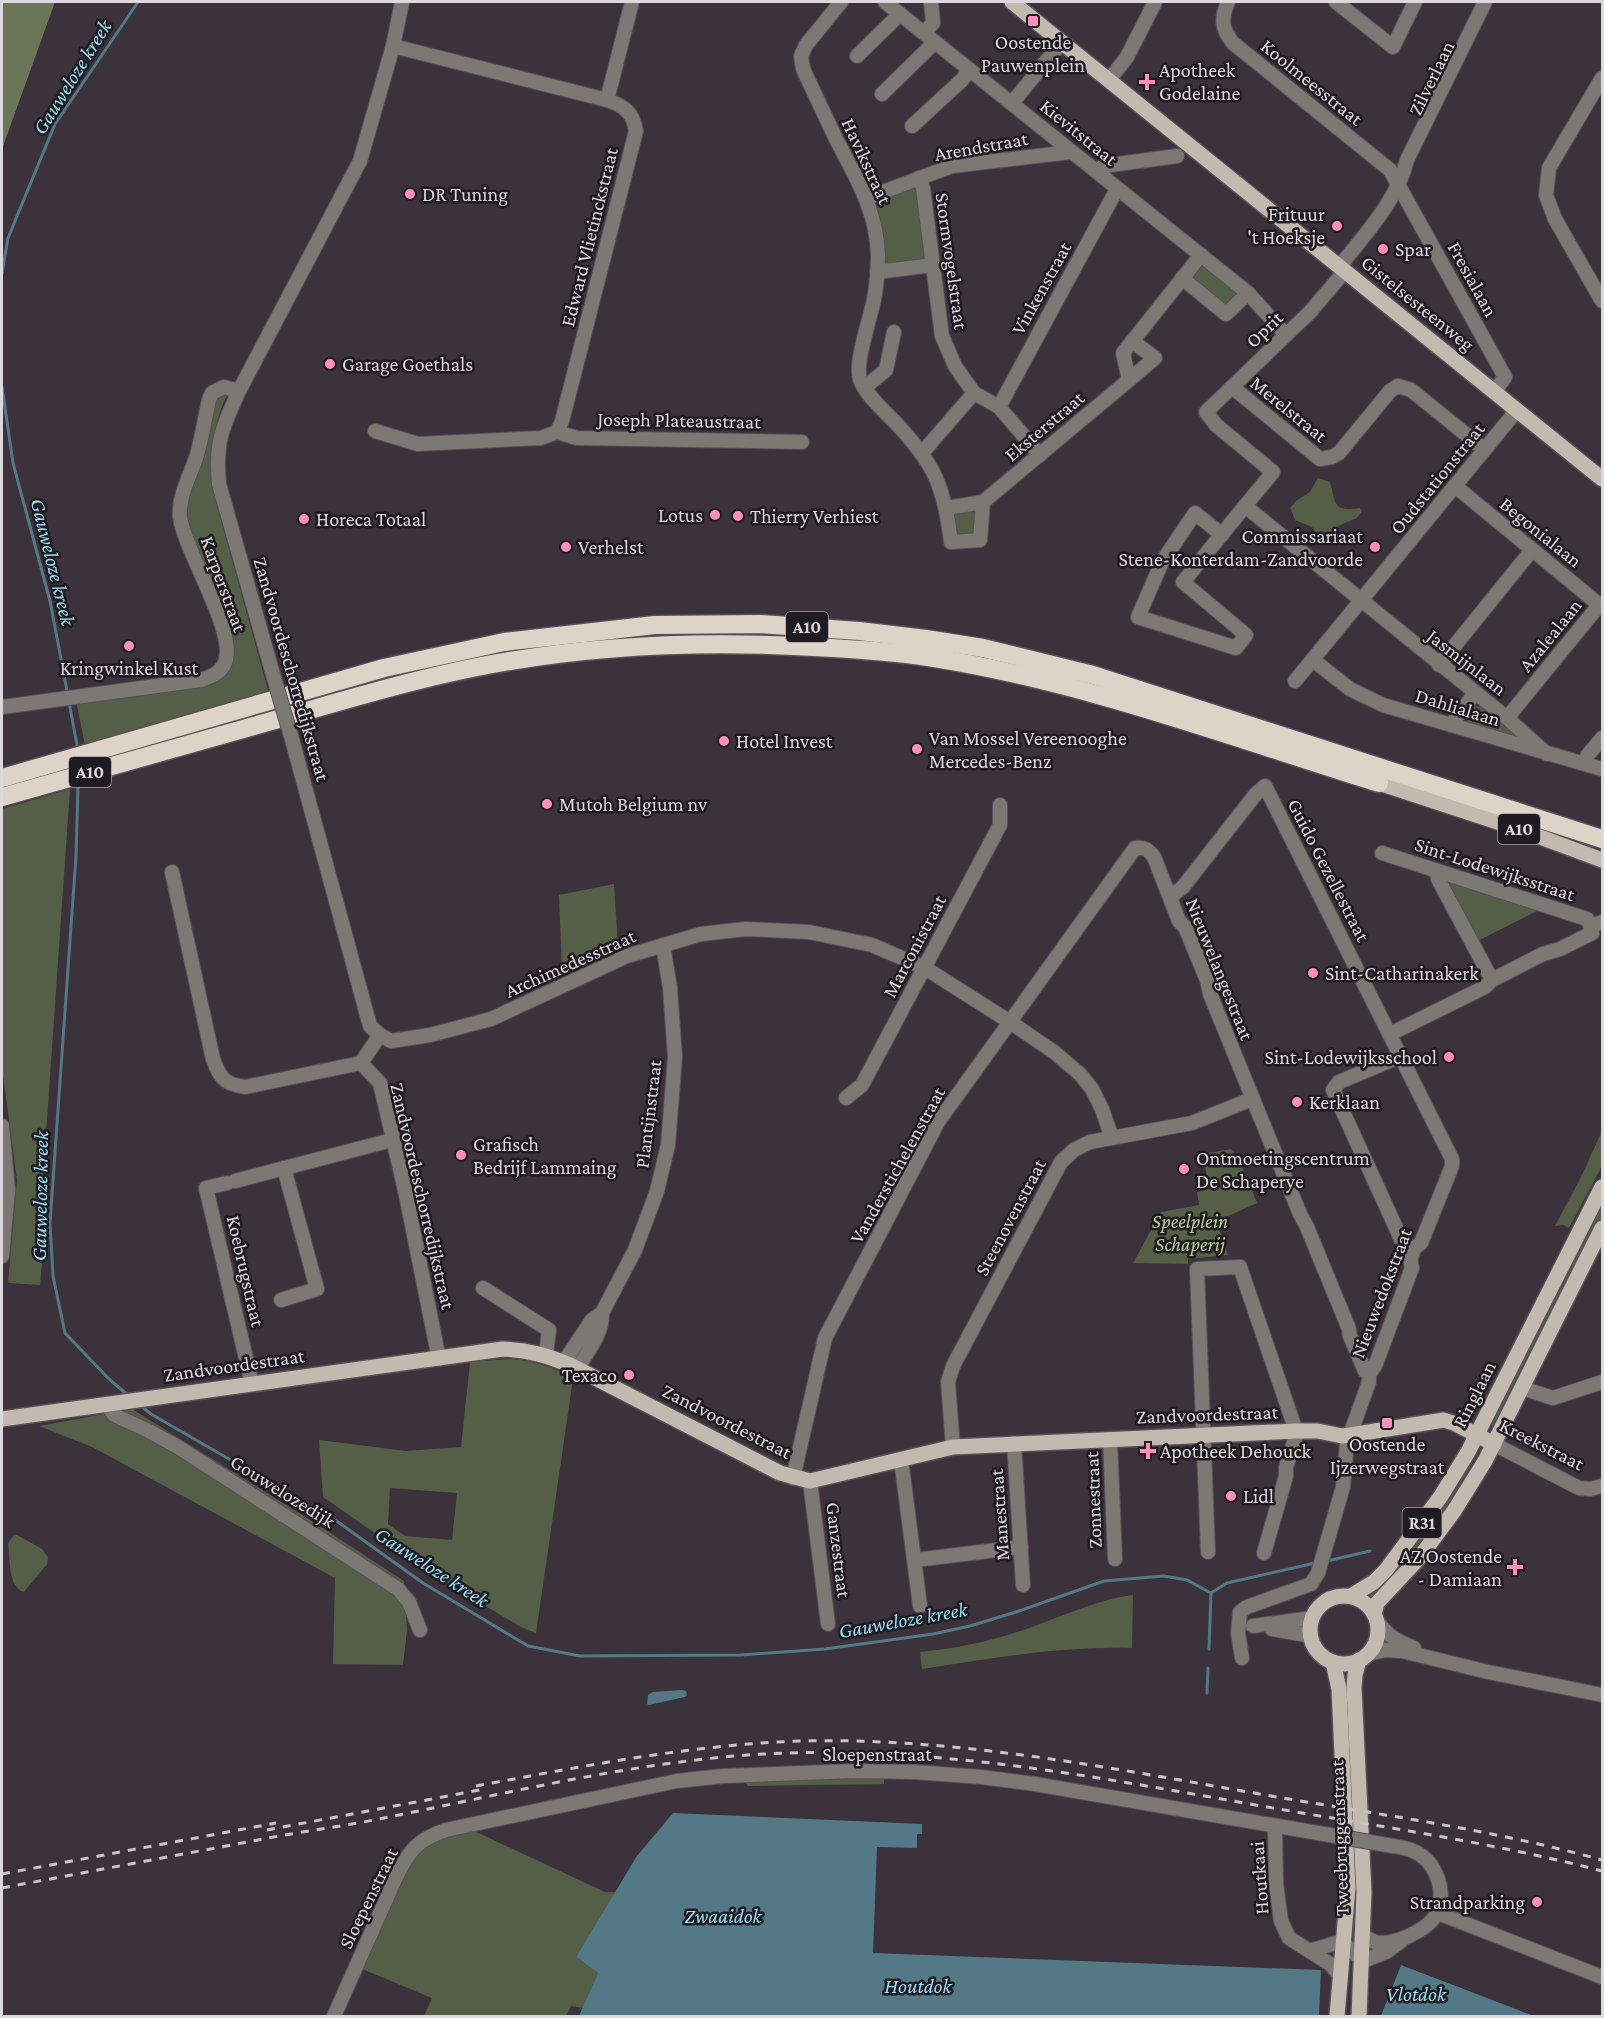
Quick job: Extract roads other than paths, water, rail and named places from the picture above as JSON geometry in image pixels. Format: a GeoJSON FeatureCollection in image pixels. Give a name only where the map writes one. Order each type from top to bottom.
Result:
{"type":"FeatureCollection","features":[{"type":"Feature","properties":{"kind":"highway","name":"A10"},"geometry":{"type":"LineString","coordinates":[[2,778],[384,668],[504,642],[655,625],[760,624],[859,631],[926,639],[983,648],[1093,675],[1602,839]]}},
{"type":"Feature","properties":{"kind":"highway","name":"A10"},"geometry":{"type":"LineString","coordinates":[[2,797],[391,687],[507,661],[654,645],[760,644],[867,650],[926,657],[985,668],[1089,693],[1379,783]]}},
{"type":"Feature","properties":{"kind":"main road","name":"Gistelsesteenweg"},"geometry":{"type":"LineString","coordinates":[[1012,2],[1602,479]]}},
{"type":"Feature","properties":{"kind":"main road","name":"A10"},"geometry":{"type":"LineString","coordinates":[[1379,783],[1516,828],[1600,860]]}},
{"type":"Feature","properties":{"kind":"main road","name":"Ringlaan"},"geometry":{"type":"LineString","coordinates":[[1351,1596],[1374,1582],[1441,1496],[1476,1434],[1602,1187]]}},
{"type":"Feature","properties":{"kind":"main road","name":"Ringlaan"},"geometry":{"type":"LineString","coordinates":[[1375,1617],[1377,1603],[1420,1557],[1449,1518],[1494,1444],[1602,1228]]}},
{"type":"Feature","properties":{"kind":"main road","name":"Zandvoordestraat"},"geometry":{"type":"LineString","coordinates":[[2,1419],[503,1350],[527,1350],[546,1354],[572,1366],[769,1467],[793,1478],[810,1481],[953,1447],[1296,1431],[1350,1435],[1444,1420],[1476,1434]]}},
{"type":"Feature","properties":{"kind":"main road","name":"Kreekstraat"},"geometry":{"type":"LineString","coordinates":[[1476,1434],[1494,1444]]}},
{"type":"Feature","properties":{"kind":"main road","name":"R31"},"geometry":{"type":"LineString","coordinates":[[1312,1618],[1328,1600],[1340,1596],[1351,1596]]}},
{"type":"Feature","properties":{"kind":"main road"},"geometry":{"type":"LineString","coordinates":[[1351,1596],[1369,1607],[1375,1617]]}},
{"type":"Feature","properties":{"kind":"main road","name":"R31"},"geometry":{"type":"LineString","coordinates":[[1363,1657],[1376,1639],[1375,1617]]}},
{"type":"Feature","properties":{"kind":"main road"},"geometry":{"type":"LineString","coordinates":[[1312,1618],[1311,1636],[1315,1647],[1322,1655],[1333,1662],[1350,1663],[1363,1657]]}},
{"type":"Feature","properties":{"kind":"main road","name":"Tweebruggenstraat"},"geometry":{"type":"LineString","coordinates":[[1359,2016],[1363,1849],[1354,1675],[1363,1657]]}},
{"type":"Feature","properties":{"kind":"main road","name":"Tweebruggenstraat"},"geometry":{"type":"LineString","coordinates":[[1333,1662],[1339,1689],[1348,1888],[1337,2016]]}},
{"type":"Feature","properties":{"kind":"street","name":"Zandvoordeschorredijkstraat"},"geometry":{"type":"LineString","coordinates":[[380,1035],[370,1026],[219,484],[217,459],[221,430],[239,391],[360,161],[393,46],[402,2]]}},
{"type":"Feature","properties":{"kind":"street"},"geometry":{"type":"LineString","coordinates":[[607,100],[632,2]]}},
{"type":"Feature","properties":{"kind":"street","name":"Havikstraat"},"geometry":{"type":"LineString","coordinates":[[841,2],[806,45],[801,56],[802,69],[867,198],[877,238],[875,295],[859,366],[860,380],[873,399],[922,453],[942,488],[947,508]]}},
{"type":"Feature","properties":{"kind":"street","name":"Kievitstraat"},"geometry":{"type":"LineString","coordinates":[[885,2],[1248,293],[1286,335]]}},
{"type":"Feature","properties":{"kind":"street"},"geometry":{"type":"LineString","coordinates":[[882,94],[930,38],[933,23],[931,2]]}},
{"type":"Feature","properties":{"kind":"street"},"geometry":{"type":"LineString","coordinates":[[1109,80],[1127,57],[1155,2]]}},
{"type":"Feature","properties":{"kind":"street","name":"Koolmeesstraat"},"geometry":{"type":"LineString","coordinates":[[1228,2],[1222,22],[1225,34],[1233,43],[1390,170],[1397,184]]}},
{"type":"Feature","properties":{"kind":"street"},"geometry":{"type":"LineString","coordinates":[[1336,2],[1393,47],[1415,2]]}},
{"type":"Feature","properties":{"kind":"street","name":"Zilverlaan"},"geometry":{"type":"LineString","coordinates":[[1404,171],[1407,160],[1485,2]]}},
{"type":"Feature","properties":{"kind":"street","name":"Zilverlaan"},"geometry":{"type":"LineString","coordinates":[[1342,269],[1374,224],[1404,171],[1411,163],[1491,2]]}},
{"type":"Feature","properties":{"kind":"street"},"geometry":{"type":"LineString","coordinates":[[856,56],[900,14]]}},
{"type":"Feature","properties":{"kind":"street"},"geometry":{"type":"LineString","coordinates":[[1012,103],[1062,42]]}},
{"type":"Feature","properties":{"kind":"street","name":"Edward Vlietinckstraat"},"geometry":{"type":"LineString","coordinates":[[393,46],[607,100],[620,105],[634,120],[636,131],[562,421],[557,432]]}},
{"type":"Feature","properties":{"kind":"street"},"geometry":{"type":"LineString","coordinates":[[912,126],[963,79],[969,69]]}},
{"type":"Feature","properties":{"kind":"street"},"geometry":{"type":"LineString","coordinates":[[1602,78],[1550,168],[1546,180],[1546,195],[1550,208],[1598,283],[1602,301]]}},
{"type":"Feature","properties":{"kind":"street","name":"Arendstraat"},"geometry":{"type":"LineString","coordinates":[[867,198],[952,166],[1071,152]]}},
{"type":"Feature","properties":{"kind":"street"},"geometry":{"type":"LineString","coordinates":[[1098,172],[1103,166],[1177,156]]}},
{"type":"Feature","properties":{"kind":"street","name":"Stormvogelstraat"},"geometry":{"type":"LineString","coordinates":[[919,178],[923,188],[940,325],[945,346],[954,366],[974,393],[999,407],[1040,455]]}},
{"type":"Feature","properties":{"kind":"street","name":"Fresialaan"},"geometry":{"type":"LineString","coordinates":[[1397,184],[1505,377],[1494,392]]}},
{"type":"Feature","properties":{"kind":"street","name":"Vinkenstraat"},"geometry":{"type":"LineString","coordinates":[[999,407],[1117,189]]}},
{"type":"Feature","properties":{"kind":"street"},"geometry":{"type":"LineString","coordinates":[[1129,380],[1123,353],[1201,255]]}},
{"type":"Feature","properties":{"kind":"street"},"geometry":{"type":"LineString","coordinates":[[877,272],[933,265]]}},
{"type":"Feature","properties":{"kind":"street","name":"Oprit"},"geometry":{"type":"LineString","coordinates":[[1245,506],[1273,472],[1216,425],[1206,412],[1310,312],[1342,269]]}},
{"type":"Feature","properties":{"kind":"street"},"geometry":{"type":"LineString","coordinates":[[1182,278],[1226,314],[1248,293]]}},
{"type":"Feature","properties":{"kind":"street"},"geometry":{"type":"LineString","coordinates":[[865,387],[886,370],[894,332]]}},
{"type":"Feature","properties":{"kind":"street","name":"Eksterstraat"},"geometry":{"type":"LineString","coordinates":[[983,502],[1155,358],[1132,341]]}},
{"type":"Feature","properties":{"kind":"street","name":"Merelstraat"},"geometry":{"type":"LineString","coordinates":[[1232,387],[1320,459],[1332,457],[1338,453],[1389,391],[1398,386],[1411,390],[1484,449]]}},
{"type":"Feature","properties":{"kind":"street","name":"Karperstraat"},"geometry":{"type":"LineString","coordinates":[[2,707],[201,680],[214,675],[224,666],[227,654],[221,625],[186,537],[180,519],[180,508],[197,455],[212,393],[224,387],[239,391]]}},
{"type":"Feature","properties":{"kind":"street"},"geometry":{"type":"LineString","coordinates":[[922,453],[974,393]]}},
{"type":"Feature","properties":{"kind":"street","name":"Oudstationstraat"},"geometry":{"type":"LineString","coordinates":[[1295,681],[1517,410]]}},
{"type":"Feature","properties":{"kind":"street"},"geometry":{"type":"LineString","coordinates":[[375,431],[418,444],[541,438],[557,432]]}},
{"type":"Feature","properties":{"kind":"street","name":"Joseph Plateaustraat"},"geometry":{"type":"LineString","coordinates":[[557,432],[576,438],[802,442]]}},
{"type":"Feature","properties":{"kind":"street","name":"Begonialaan"},"geometry":{"type":"LineString","coordinates":[[1455,486],[1601,605]]}},
{"type":"Feature","properties":{"kind":"street"},"geometry":{"type":"LineString","coordinates":[[983,502],[980,540],[951,542],[947,508],[983,502]]}},
{"type":"Feature","properties":{"kind":"street"},"geometry":{"type":"LineString","coordinates":[[1222,535],[1195,513],[1162,562],[1138,617],[1236,648],[1246,636],[1183,582],[1222,535],[1245,506]]}},
{"type":"Feature","properties":{"kind":"street","name":"Jasmijnlaan"},"geometry":{"type":"LineString","coordinates":[[1245,506],[1507,718],[1547,754]]}},
{"type":"Feature","properties":{"kind":"street"},"geometry":{"type":"LineString","coordinates":[[1439,665],[1532,550]]}},
{"type":"Feature","properties":{"kind":"street","name":"Azalealaan"},"geometry":{"type":"LineString","coordinates":[[1507,718],[1601,605]]}},
{"type":"Feature","properties":{"kind":"street","name":"Dahlialaan"},"geometry":{"type":"LineString","coordinates":[[1314,660],[1350,689],[1364,697],[1602,769]]}},
{"type":"Feature","properties":{"kind":"street"},"geometry":{"type":"LineString","coordinates":[[1451,725],[1475,693]]}},
{"type":"Feature","properties":{"kind":"street"},"geometry":{"type":"LineString","coordinates":[[1586,764],[1587,756],[1602,738]]}},
{"type":"Feature","properties":{"kind":"street","name":"Guido Gezellestraat"},"geometry":{"type":"LineString","coordinates":[[1170,897],[1183,887],[1255,795],[1265,786],[1450,1153],[1452,1166]]}},
{"type":"Feature","properties":{"kind":"street","name":"Marconistraat"},"geometry":{"type":"LineString","coordinates":[[846,1098],[862,1085],[925,968],[1000,825],[1000,805]]}},
{"type":"Feature","properties":{"kind":"street","name":"Nieuwelangestraat"},"geometry":{"type":"LineString","coordinates":[[1142,847],[1150,851],[1154,857],[1207,980],[1210,994],[1252,1099],[1350,1336],[1365,1371],[1369,1374]]}},
{"type":"Feature","properties":{"kind":"street","name":"Vanderstichelenstraat"},"geometry":{"type":"LineString","coordinates":[[793,1478],[825,1338],[938,1122],[1135,848],[1142,847]]}},
{"type":"Feature","properties":{"kind":"street","name":"Sint-Lodewijksstraat"},"geometry":{"type":"LineString","coordinates":[[1382,853],[1587,919],[1597,925]]}},
{"type":"Feature","properties":{"kind":"street"},"geometry":{"type":"LineString","coordinates":[[172,872],[213,1059],[220,1076],[232,1085],[245,1087],[361,1063],[380,1035]]}},
{"type":"Feature","properties":{"kind":"street"},"geometry":{"type":"LineString","coordinates":[[1437,872],[1438,879],[1492,980]]}},
{"type":"Feature","properties":{"kind":"street"},"geometry":{"type":"LineString","coordinates":[[1390,1034],[1485,987],[1492,980],[1543,954],[1560,949],[1592,933],[1597,925]]}},
{"type":"Feature","properties":{"kind":"street","name":"Archimedesstraat"},"geometry":{"type":"LineString","coordinates":[[380,1035],[391,1041],[406,1040],[491,1019],[621,958],[700,934],[746,929],[809,932],[872,945],[925,968],[1010,1022],[1054,1052],[1080,1074],[1092,1089],[1112,1138]]}},
{"type":"Feature","properties":{"kind":"street","name":"Plantijnstraat"},"geometry":{"type":"LineString","coordinates":[[572,1366],[568,1356],[592,1320],[602,1313],[646,1226],[668,1145],[675,1057],[670,987],[663,945]]}},
{"type":"Feature","properties":{"kind":"street"},"geometry":{"type":"LineString","coordinates":[[1401,1056],[1335,1085],[1333,1090],[1408,1254],[1412,1255]]}},
{"type":"Feature","properties":{"kind":"street","name":"Zandvoordeschorredijkstraat"},"geometry":{"type":"LineString","coordinates":[[361,1063],[380,1083],[406,1195],[439,1359]]}},
{"type":"Feature","properties":{"kind":"street","name":"Steenovenstraat"},"geometry":{"type":"LineString","coordinates":[[953,1447],[948,1382],[953,1366],[1061,1162],[1074,1150],[1090,1142],[1192,1123],[1252,1099]]}},
{"type":"Feature","properties":{"kind":"street"},"geometry":{"type":"LineString","coordinates":[[2,1126],[9,1190],[2,1256]]}},
{"type":"Feature","properties":{"kind":"street","name":"Koebrugstraat"},"geometry":{"type":"LineString","coordinates":[[252,1384],[206,1188],[392,1140]]}},
{"type":"Feature","properties":{"kind":"street","name":"Nieuwedokstraat"},"geometry":{"type":"LineString","coordinates":[[1242,1658],[1238,1633],[1240,1612],[1311,1584],[1318,1573],[1343,1487],[1347,1443],[1370,1382],[1369,1374],[1375,1366],[1412,1268],[1410,1262],[1412,1255],[1416,1246],[1421,1243],[1452,1166]]}},
{"type":"Feature","properties":{"kind":"street"},"geometry":{"type":"LineString","coordinates":[[281,1300],[317,1289],[284,1168]]}},
{"type":"Feature","properties":{"kind":"street"},"geometry":{"type":"LineString","coordinates":[[1208,1552],[1197,1269],[1240,1267],[1296,1431],[1264,1553]]}},
{"type":"Feature","properties":{"kind":"street"},"geometry":{"type":"LineString","coordinates":[[483,1288],[549,1330],[546,1354]]}},
{"type":"Feature","properties":{"kind":"street"},"geometry":{"type":"LineString","coordinates":[[1522,1388],[1553,1398],[1602,1382]]}},
{"type":"Feature","properties":{"kind":"street","name":"Gouwelozedijk"},"geometry":{"type":"LineString","coordinates":[[111,1403],[114,1415],[178,1447],[398,1589],[410,1602],[420,1630]]}},
{"type":"Feature","properties":{"kind":"street","name":"Zonnestraat"},"geometry":{"type":"LineString","coordinates":[[1110,1439],[1115,1559]]}},
{"type":"Feature","properties":{"kind":"street","name":"Manestraat"},"geometry":{"type":"LineString","coordinates":[[1014,1443],[1023,1585]]}},
{"type":"Feature","properties":{"kind":"street","name":"Kreekstraat"},"geometry":{"type":"LineString","coordinates":[[1494,1444],[1579,1488],[1596,1487]]}},
{"type":"Feature","properties":{"kind":"street"},"geometry":{"type":"LineString","coordinates":[[901,1459],[920,1606]]}},
{"type":"Feature","properties":{"kind":"street","name":"Ganzestraat"},"geometry":{"type":"LineString","coordinates":[[810,1481],[828,1624]]}},
{"type":"Feature","properties":{"kind":"street"},"geometry":{"type":"LineString","coordinates":[[915,1560],[1021,1547]]}},
{"type":"Feature","properties":{"kind":"street"},"geometry":{"type":"LineString","coordinates":[[1375,1617],[1386,1634],[1394,1640],[1446,1662]]}},
{"type":"Feature","properties":{"kind":"street"},"geometry":{"type":"LineString","coordinates":[[1311,1636],[1252,1626],[1312,1618]]}},
{"type":"Feature","properties":{"kind":"street"},"geometry":{"type":"LineString","coordinates":[[1363,1657],[1386,1650],[1401,1651],[1602,1695]]}},
{"type":"Feature","properties":{"kind":"street","name":"Sloepenstraat"},"geometry":{"type":"LineString","coordinates":[[334,2016],[397,1875],[405,1859],[421,1840],[446,1830],[677,1781],[734,1775],[855,1771],[915,1772],[981,1777],[1035,1784],[1393,1846],[1420,1854],[1435,1871],[1441,1892],[1438,1913]]}},
{"type":"Feature","properties":{"kind":"street","name":"Houtkaai"},"geometry":{"type":"LineString","coordinates":[[1275,1826],[1276,1883],[1281,1921],[1289,1938],[1330,1964],[1340,1975]]}},
{"type":"Feature","properties":{"kind":"street"},"geometry":{"type":"LineString","coordinates":[[1310,1950],[1343,1942],[1348,1949],[1366,1960],[1398,1945],[1438,1913],[1602,1977]]}},
{"type":"Feature","properties":{"kind":"street"},"geometry":{"type":"LineString","coordinates":[[1362,1936],[1376,1942],[1402,1940]]}},
{"type":"Feature","properties":{"kind":"water"},"geometry":{"type":"Polygon","coordinates":[[[686,1691],[685,1697],[647,1704],[648,1695],[653,1692],[686,1691]]]}},
{"type":"Feature","properties":{"kind":"water","name":"Zwaaidok"},"geometry":{"type":"Polygon","coordinates":[[[673,1813],[922,1824],[922,1834],[917,1834],[917,1848],[877,1847],[873,1953],[1321,1970],[1319,2016],[579,2016],[598,1973],[576,1957],[637,1856],[673,1813]]]}},
{"type":"Feature","properties":{"kind":"water","name":"Vlotdok"},"geometry":{"type":"Polygon","coordinates":[[[1401,1965],[1414,1970],[1534,2016],[1381,2016],[1401,1965]]]}},
{"type":"Feature","properties":{"kind":"waterway","name":"Gauweloze kreek"},"geometry":{"type":"LineString","coordinates":[[2,273],[8,238],[55,124],[138,2]]}},
{"type":"Feature","properties":{"kind":"waterway","name":"Gauweloze kreek"},"geometry":{"type":"LineString","coordinates":[[2,387],[13,463],[50,601],[68,696]]}},
{"type":"Feature","properties":{"kind":"waterway","name":"Gauweloze kreek"},"geometry":{"type":"LineString","coordinates":[[69,702],[77,745]]}},
{"type":"Feature","properties":{"kind":"waterway","name":"Gauweloze kreek"},"geometry":{"type":"LineString","coordinates":[[78,787],[76,856],[50,1223],[53,1276],[65,1333],[109,1379],[129,1396]]}},
{"type":"Feature","properties":{"kind":"waterway","name":"Gauweloze kreek"},"geometry":{"type":"LineString","coordinates":[[141,1406],[151,1414],[338,1522],[423,1583],[528,1646],[580,1656],[740,1655],[825,1649],[933,1634],[970,1626],[1104,1581],[1164,1576],[1187,1580],[1211,1593],[1227,1583],[1315,1563]]}},
{"type":"Feature","properties":{"kind":"waterway","name":"Gauweloze kreek"},"geometry":{"type":"LineString","coordinates":[[1327,1561],[1370,1551]]}},
{"type":"Feature","properties":{"kind":"waterway"},"geometry":{"type":"LineString","coordinates":[[1209,1649],[1211,1593]]}},
{"type":"Feature","properties":{"kind":"waterway"},"geometry":{"type":"LineString","coordinates":[[1207,1693],[1208,1668]]}},
{"type":"Feature","properties":{"kind":"railway"},"geometry":{"type":"LineString","coordinates":[[476,1786],[637,1758],[758,1743],[859,1741],[918,1744],[1036,1757],[1154,1775],[1479,1832],[1602,1860]]}},
{"type":"Feature","properties":{"kind":"railway"},"geometry":{"type":"LineString","coordinates":[[2,1888],[364,1822],[619,1771],[716,1758],[825,1752],[948,1758],[1130,1783],[1471,1842],[1602,1871]]}},
{"type":"Feature","properties":{"kind":"railway"},"geometry":{"type":"LineString","coordinates":[[267,1830],[485,1789]]}},
{"type":"Feature","properties":{"kind":"railway"},"geometry":{"type":"LineString","coordinates":[[2,1874],[276,1823]]}},
{"type":"Feature","properties":{"kind":"place","name":"Oostende Pauwenplein"},"geometry":{"type":"Point","coordinates":[1033,21]}},
{"type":"Feature","properties":{"kind":"place","name":"Apotheek Godelaine"},"geometry":{"type":"Point","coordinates":[1147,82]}},
{"type":"Feature","properties":{"kind":"place","name":"DR Tuning"},"geometry":{"type":"Point","coordinates":[410,194]}},
{"type":"Feature","properties":{"kind":"place","name":"Frituur 't Hoeksje"},"geometry":{"type":"Point","coordinates":[1337,226]}},
{"type":"Feature","properties":{"kind":"place","name":"Spar"},"geometry":{"type":"Point","coordinates":[1383,249]}},
{"type":"Feature","properties":{"kind":"place","name":"Garage Goethals"},"geometry":{"type":"Point","coordinates":[330,364]}},
{"type":"Feature","properties":{"kind":"place","name":"Lotus"},"geometry":{"type":"Point","coordinates":[715,515]}},
{"type":"Feature","properties":{"kind":"place","name":"Thierry Verhiest"},"geometry":{"type":"Point","coordinates":[738,516]}},
{"type":"Feature","properties":{"kind":"place","name":"Horeca Totaal"},"geometry":{"type":"Point","coordinates":[304,519]}},
{"type":"Feature","properties":{"kind":"place","name":"Verhelst"},"geometry":{"type":"Point","coordinates":[566,547]}},
{"type":"Feature","properties":{"kind":"place","name":"Commissariaat Stene-Konterdam-Zandvoorde"},"geometry":{"type":"Point","coordinates":[1375,547]}},
{"type":"Feature","properties":{"kind":"place","name":"Kringwinkel Kust"},"geometry":{"type":"Point","coordinates":[129,646]}},
{"type":"Feature","properties":{"kind":"place","name":"Hotel Invest"},"geometry":{"type":"Point","coordinates":[724,741]}},
{"type":"Feature","properties":{"kind":"place","name":"Van Mossel Vereenooghe Mercedes-Benz"},"geometry":{"type":"Point","coordinates":[917,749]}},
{"type":"Feature","properties":{"kind":"place","name":"Mutoh Belgium nv"},"geometry":{"type":"Point","coordinates":[547,804]}},
{"type":"Feature","properties":{"kind":"place","name":"Sint-Catharinakerk"},"geometry":{"type":"Point","coordinates":[1313,973]}},
{"type":"Feature","properties":{"kind":"place","name":"Sint-Lodewijksschool"},"geometry":{"type":"Point","coordinates":[1449,1057]}},
{"type":"Feature","properties":{"kind":"place","name":"Kerklaan"},"geometry":{"type":"Point","coordinates":[1297,1102]}},
{"type":"Feature","properties":{"kind":"place","name":"Grafisch Bedrijf Lammaing"},"geometry":{"type":"Point","coordinates":[461,1155]}},
{"type":"Feature","properties":{"kind":"place","name":"Ontmoetingscentrum De Schaperye"},"geometry":{"type":"Point","coordinates":[1184,1169]}},
{"type":"Feature","properties":{"kind":"place","name":"Texaco"},"geometry":{"type":"Point","coordinates":[629,1375]}},
{"type":"Feature","properties":{"kind":"place","name":"Oostende Ijzerwegstraat"},"geometry":{"type":"Point","coordinates":[1387,1423]}},
{"type":"Feature","properties":{"kind":"place","name":"Apotheek Dehouck"},"geometry":{"type":"Point","coordinates":[1148,1451]}},
{"type":"Feature","properties":{"kind":"place","name":"Lidl"},"geometry":{"type":"Point","coordinates":[1231,1496]}},
{"type":"Feature","properties":{"kind":"place","name":"AZ Oostende - Damiaan"},"geometry":{"type":"Point","coordinates":[1515,1567]}},
{"type":"Feature","properties":{"kind":"place","name":"Strandparking"},"geometry":{"type":"Point","coordinates":[1537,1902]}},
{"type":"Feature","properties":{"kind":"park label","name":"Speelplein Schaperij"},"geometry":{"type":"Point","coordinates":[1190,1232]}},
{"type":"Feature","properties":{"kind":"water label","name":"Houtdok"},"geometry":{"type":"Point","coordinates":[918,1986]}}]}
